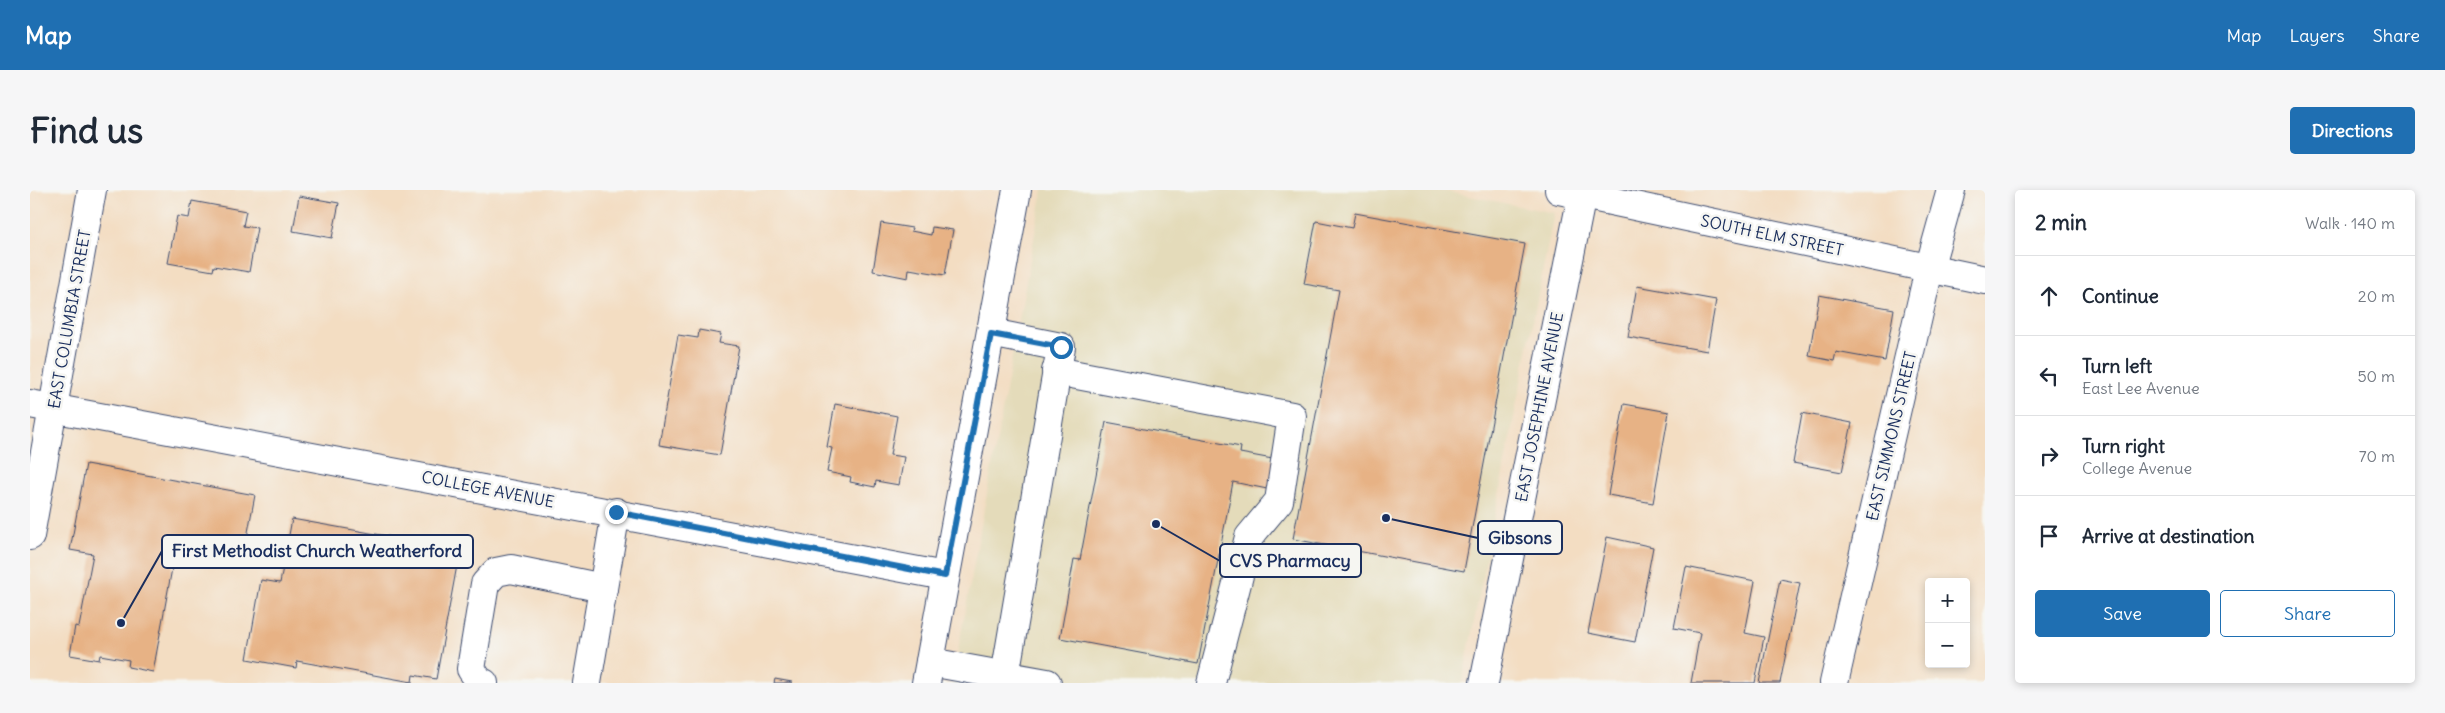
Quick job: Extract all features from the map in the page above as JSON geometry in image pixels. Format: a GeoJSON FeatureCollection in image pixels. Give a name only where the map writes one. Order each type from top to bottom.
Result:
{"type":"FeatureCollection","features":[{"type":"Feature","properties":{"kind":"street","name":"EAST COLUMBIA STREET"},"geometry":{"type":"LineString","coordinates":[[30,536],[42,406],[92,190]]}},
{"type":"Feature","properties":{"kind":"street"},"geometry":{"type":"LineString","coordinates":[[1017,190],[928,673],[1005,676],[1046,683]]}},
{"type":"Feature","properties":{"kind":"street","name":"EAST SIMMONS STREET"},"geometry":{"type":"LineString","coordinates":[[1834,683],[1929,269],[1951,190]]}},
{"type":"Feature","properties":{"kind":"street","name":"SOUTH ELM STREET"},"geometry":{"type":"LineString","coordinates":[[1575,191],[1985,280]]}},
{"type":"Feature","properties":{"kind":"street","name":"EAST JOSEPHINE AVENUE"},"geometry":{"type":"LineString","coordinates":[[1484,683],[1575,191]]}},
{"type":"Feature","properties":{"kind":"street"},"geometry":{"type":"LineString","coordinates":[[991,334],[1061,347],[1005,676]]}},
{"type":"Feature","properties":{"kind":"street"},"geometry":{"type":"LineString","coordinates":[[1056,371],[1292,416],[1279,501],[1250,537],[1210,683]]}},
{"type":"Feature","properties":{"kind":"street","name":"COLLEGE AVENUE"},"geometry":{"type":"LineString","coordinates":[[42,406],[616,512],[945,576]]}},
{"type":"Feature","properties":{"kind":"street"},"geometry":{"type":"LineString","coordinates":[[587,683],[616,512]]}},
{"type":"Feature","properties":{"kind":"street"},"geometry":{"type":"LineString","coordinates":[[484,683],[480,682],[471,669],[485,584],[496,572],[511,569],[604,588]]}},
{"type":"Feature","properties":{"kind":"shaded area"},"geometry":{"type":"Polygon","coordinates":[[[1043,190],[1439,190],[1554,213],[1462,683],[952,683],[1043,190]]]}},
{"type":"Feature","properties":{"kind":"building"},"geometry":{"type":"Polygon","coordinates":[[[299,196],[339,203],[332,238],[293,231],[299,196]]]}},
{"type":"Feature","properties":{"kind":"building"},"geometry":{"type":"Polygon","coordinates":[[[192,201],[246,211],[243,226],[257,228],[249,272],[214,266],[213,271],[168,263],[177,216],[189,218],[192,201]]]}},
{"type":"Feature","properties":{"kind":"building"},"geometry":{"type":"Polygon","coordinates":[[[1355,213],[1525,244],[1464,571],[1293,539],[1339,290],[1304,284],[1316,221],[1352,228],[1355,213]]]}},
{"type":"Feature","properties":{"kind":"building"},"geometry":{"type":"Polygon","coordinates":[[[881,223],[912,228],[911,231],[931,235],[932,227],[953,230],[945,275],[909,269],[908,278],[873,271],[881,223]]]}},
{"type":"Feature","properties":{"kind":"building"},"geometry":{"type":"Polygon","coordinates":[[[1637,286],[1716,300],[1707,351],[1628,337],[1637,286]]]}},
{"type":"Feature","properties":{"kind":"building"},"geometry":{"type":"Polygon","coordinates":[[[1819,295],[1894,309],[1885,361],[1836,352],[1834,361],[1809,356],[1819,295]]]}},
{"type":"Feature","properties":{"kind":"building"},"geometry":{"type":"Polygon","coordinates":[[[699,330],[721,334],[719,343],[739,346],[720,455],[659,445],[678,335],[698,338],[699,330]]]}},
{"type":"Feature","properties":{"kind":"building"},"geometry":{"type":"Polygon","coordinates":[[[835,404],[897,416],[890,455],[904,457],[899,485],[876,481],[875,487],[850,482],[851,477],[827,472],[832,448],[827,447],[835,404]]]}},
{"type":"Feature","properties":{"kind":"building"},"geometry":{"type":"Polygon","coordinates":[[[1624,404],[1669,412],[1653,503],[1608,495],[1624,404]]]}},
{"type":"Feature","properties":{"kind":"building"},"geometry":{"type":"Polygon","coordinates":[[[1802,413],[1852,423],[1842,472],[1793,463],[1802,413]]]}},
{"type":"Feature","properties":{"kind":"building"},"geometry":{"type":"Polygon","coordinates":[[[1106,422],[1241,447],[1240,453],[1278,460],[1272,490],[1233,482],[1198,664],[1060,638],[1074,559],[1080,560],[1106,422]]]}},
{"type":"Feature","properties":{"kind":"building"},"geometry":{"type":"Polygon","coordinates":[[[86,464],[255,495],[242,564],[175,552],[153,672],[128,667],[129,660],[100,655],[99,660],[70,655],[75,626],[79,627],[93,554],[70,550],[86,464]]]}},
{"type":"Feature","properties":{"kind":"building"},"geometry":{"type":"Polygon","coordinates":[[[292,519],[460,549],[436,679],[413,675],[412,682],[297,661],[296,668],[247,659],[261,580],[280,583],[292,519]]]}},
{"type":"Feature","properties":{"kind":"building"},"geometry":{"type":"Polygon","coordinates":[[[1607,537],[1653,547],[1635,642],[1588,633],[1607,537]]]}},
{"type":"Feature","properties":{"kind":"building"},"geometry":{"type":"Polygon","coordinates":[[[1686,567],[1755,581],[1745,633],[1764,637],[1755,683],[1691,683],[1700,633],[1674,628],[1686,567]]]}},
{"type":"Feature","properties":{"kind":"building"},"geometry":{"type":"Polygon","coordinates":[[[1780,579],[1800,583],[1780,683],[1759,683],[1780,579]]]}},
{"type":"Feature","properties":{"kind":"building"},"geometry":{"type":"Polygon","coordinates":[[[775,679],[792,682],[792,683],[774,683],[775,679]]]}},
{"type":"Feature","properties":{"kind":"place","name":"Gibsons"},"geometry":{"type":"Point","coordinates":[1386,518]}},
{"type":"Feature","properties":{"kind":"place","name":"CVS Pharmacy"},"geometry":{"type":"Point","coordinates":[1156,524]}},
{"type":"Feature","properties":{"kind":"place","name":"First Methodist Church Weatherford"},"geometry":{"type":"Point","coordinates":[121,623]}},
{"type":"Feature","properties":{"kind":"route"},"geometry":{"type":"LineString","coordinates":[[616,512],[945,576],[991,334],[1061,347]]}}]}
